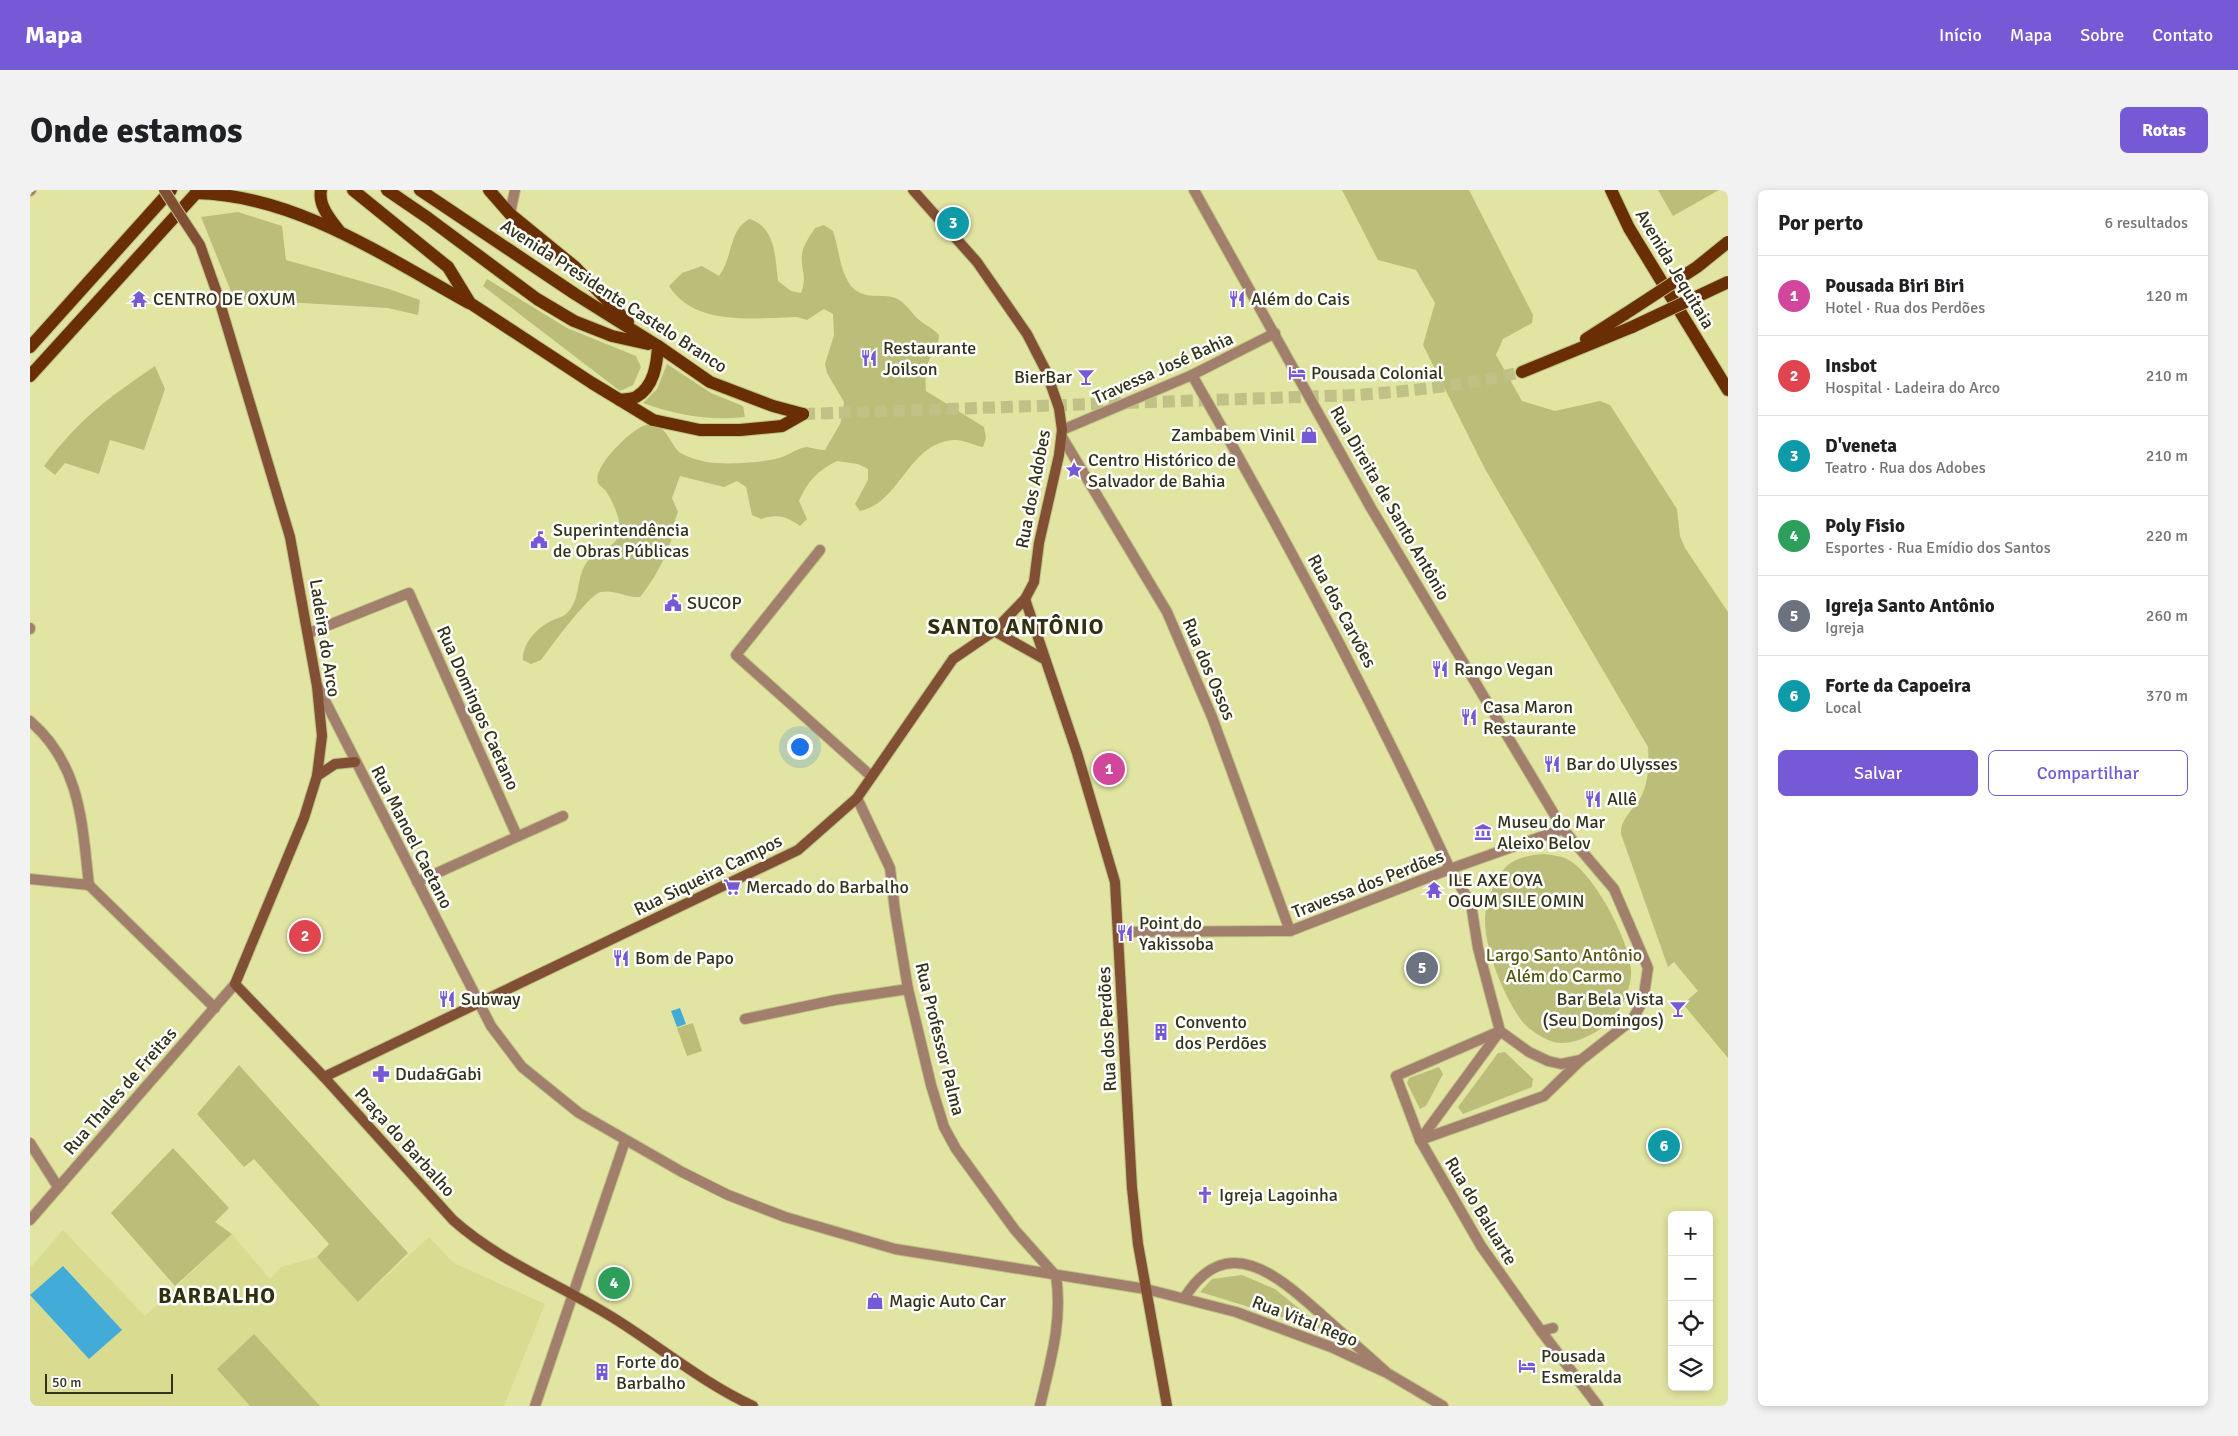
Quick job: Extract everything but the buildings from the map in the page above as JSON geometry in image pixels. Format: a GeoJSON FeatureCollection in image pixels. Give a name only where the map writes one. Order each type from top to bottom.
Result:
{"type":"FeatureCollection","features":[{"type":"Feature","properties":{"kind":"main road","name":"Ladeira do Arco"},"geometry":{"type":"LineString","coordinates":[[164,190],[200,245],[217,293],[290,537],[317,686],[322,736],[317,776],[304,818],[235,984]]}},
{"type":"Feature","properties":{"kind":"main road"},"geometry":{"type":"LineString","coordinates":[[30,347],[171,190]]}},
{"type":"Feature","properties":{"kind":"main road"},"geometry":{"type":"LineString","coordinates":[[321,190],[324,208],[340,233]]}},
{"type":"Feature","properties":{"kind":"main road","name":"Avenida Presidente Castelo Branco"},"geometry":{"type":"LineString","coordinates":[[353,190],[448,267],[470,303],[653,420],[700,430],[740,430],[782,426],[803,414],[773,406],[710,382],[420,190]]}},
{"type":"Feature","properties":{"kind":"main road"},"geometry":{"type":"LineString","coordinates":[[386,190],[428,218],[537,299],[574,321],[612,336],[658,346],[655,372],[649,382],[635,398],[620,400]]}},
{"type":"Feature","properties":{"kind":"main road"},"geometry":{"type":"LineString","coordinates":[[489,190],[510,214],[575,266],[640,335]]}},
{"type":"Feature","properties":{"kind":"main road","name":"Rua dos Adobes"},"geometry":{"type":"LineString","coordinates":[[913,190],[977,262],[1027,334],[1054,391],[1062,434],[1039,542],[1034,582],[1025,599]]}},
{"type":"Feature","properties":{"kind":"main road","name":"Avenida Jequitaia"},"geometry":{"type":"LineString","coordinates":[[1611,190],[1629,228],[1728,390]]}},
{"type":"Feature","properties":{"kind":"main road"},"geometry":{"type":"LineString","coordinates":[[30,376],[197,192],[247,198],[272,205],[340,233],[470,303]]}},
{"type":"Feature","properties":{"kind":"main road"},"geometry":{"type":"LineString","coordinates":[[1561,355],[1697,267],[1728,242]]}},
{"type":"Feature","properties":{"kind":"main road"},"geometry":{"type":"LineString","coordinates":[[1522,372],[1632,327],[1728,282]]}},
{"type":"Feature","properties":{"kind":"main road","name":"Rua Siqueira Campos"},"geometry":{"type":"LineString","coordinates":[[324,1077],[798,850],[857,798],[953,659],[994,631],[1025,599]]}},
{"type":"Feature","properties":{"kind":"main road","name":"Rua dos Perdões"},"geometry":{"type":"LineString","coordinates":[[1025,599],[1077,753],[1115,882],[1132,1188],[1138,1244],[1167,1406]]}},
{"type":"Feature","properties":{"kind":"main road"},"geometry":{"type":"LineString","coordinates":[[994,631],[1044,659]]}},
{"type":"Feature","properties":{"kind":"main road"},"geometry":{"type":"LineString","coordinates":[[317,776],[335,764],[355,762]]}},
{"type":"Feature","properties":{"kind":"main road","name":"Praça do Barbalho"},"geometry":{"type":"LineString","coordinates":[[235,984],[324,1077],[453,1220],[469,1234],[489,1249],[610,1316],[715,1385],[753,1406]]}},
{"type":"Feature","properties":{"kind":"street"},"geometry":{"type":"LineString","coordinates":[[510,214],[515,190]]}},
{"type":"Feature","properties":{"kind":"street","name":"Rua Direita de Santo Antônio"},"geometry":{"type":"LineString","coordinates":[[1194,190],[1372,508],[1563,829]]}},
{"type":"Feature","properties":{"kind":"street","name":"Travessa José Bahia"},"geometry":{"type":"LineString","coordinates":[[1062,434],[1192,375],[1275,333]]}},
{"type":"Feature","properties":{"kind":"street","name":"Rua dos Carvões"},"geometry":{"type":"LineString","coordinates":[[1192,375],[1275,519],[1320,604],[1403,766],[1450,869]]}},
{"type":"Feature","properties":{"kind":"street","name":"Rua dos Ossos"},"geometry":{"type":"LineString","coordinates":[[1062,434],[1167,612],[1212,717],[1290,931]]}},
{"type":"Feature","properties":{"kind":"street"},"geometry":{"type":"LineString","coordinates":[[820,550],[736,655],[872,776]]}},
{"type":"Feature","properties":{"kind":"street","name":"Rua Domingos Caetano"},"geometry":{"type":"LineString","coordinates":[[308,633],[409,593],[517,836]]}},
{"type":"Feature","properties":{"kind":"street","name":"Rua Manoel Caetano"},"geometry":{"type":"LineString","coordinates":[[317,686],[491,1026],[522,1067],[579,1113],[625,1141]]}},
{"type":"Feature","properties":{"kind":"street"},"geometry":{"type":"LineString","coordinates":[[30,721],[43,733],[70,775],[78,802],[88,885]]}},
{"type":"Feature","properties":{"kind":"street","name":"Rua Professor Palma"},"geometry":{"type":"LineString","coordinates":[[857,798],[890,868],[908,989],[931,1085],[944,1127],[956,1149],[1021,1237],[1056,1276]]}},
{"type":"Feature","properties":{"kind":"street"},"geometry":{"type":"LineString","coordinates":[[417,882],[563,816]]}},
{"type":"Feature","properties":{"kind":"street"},"geometry":{"type":"LineString","coordinates":[[1420,1140],[1544,1096],[1581,1060],[1632,1020],[1643,1001],[1648,968],[1614,889],[1563,829]]}},
{"type":"Feature","properties":{"kind":"street","name":"Travessa dos Perdões"},"geometry":{"type":"LineString","coordinates":[[1118,932],[1290,931],[1450,869],[1563,829]]}},
{"type":"Feature","properties":{"kind":"street"},"geometry":{"type":"LineString","coordinates":[[1450,869],[1471,904],[1478,948],[1500,1031],[1529,1052],[1548,1061],[1561,1064],[1581,1060]]}},
{"type":"Feature","properties":{"kind":"street"},"geometry":{"type":"LineString","coordinates":[[30,879],[88,885],[214,1008]]}},
{"type":"Feature","properties":{"kind":"street","name":"Rua Thales de Freitas"},"geometry":{"type":"LineString","coordinates":[[30,1220],[235,984]]}},
{"type":"Feature","properties":{"kind":"street"},"geometry":{"type":"LineString","coordinates":[[746,1019],[834,1000],[908,989]]}},
{"type":"Feature","properties":{"kind":"street"},"geometry":{"type":"LineString","coordinates":[[1420,1140],[1500,1031]]}},
{"type":"Feature","properties":{"kind":"street"},"geometry":{"type":"LineString","coordinates":[[1420,1140],[1396,1076],[1500,1031]]}},
{"type":"Feature","properties":{"kind":"street","name":"Rua do Baluarte"},"geometry":{"type":"LineString","coordinates":[[1420,1140],[1481,1246],[1541,1331],[1598,1406]]}},
{"type":"Feature","properties":{"kind":"street"},"geometry":{"type":"LineString","coordinates":[[535,1406],[625,1141]]}},
{"type":"Feature","properties":{"kind":"street","name":"Rua Vital Rego"},"geometry":{"type":"LineString","coordinates":[[625,1141],[728,1195],[822,1229],[895,1249],[1146,1289],[1185,1297],[1236,1312],[1331,1347],[1387,1373],[1443,1406]]}},
{"type":"Feature","properties":{"kind":"street"},"geometry":{"type":"LineString","coordinates":[[30,1143],[58,1187]]}},
{"type":"Feature","properties":{"kind":"street"},"geometry":{"type":"LineString","coordinates":[[1185,1297],[1194,1284],[1211,1269],[1229,1264],[1248,1265],[1267,1271],[1286,1284],[1387,1373]]}},
{"type":"Feature","properties":{"kind":"street"},"geometry":{"type":"LineString","coordinates":[[1040,1406],[1053,1354],[1059,1313],[1056,1276]]}},
{"type":"Feature","properties":{"kind":"street"},"geometry":{"type":"LineString","coordinates":[[1541,1331],[1553,1328]]}},
{"type":"Feature","properties":{"kind":"shaded area"},"geometry":{"type":"Polygon","coordinates":[[[63,1230],[145,1316],[232,1234],[270,1279],[281,1267],[317,1257],[358,1302],[429,1237],[454,1263],[545,1304],[504,1406],[30,1406],[30,1268],[63,1230]]]}},
{"type":"Feature","properties":{"kind":"green space"},"geometry":{"type":"Polygon","coordinates":[[[1342,190],[1469,190],[1533,315],[1532,323],[1503,339],[1496,355],[1522,401],[1555,411],[1600,401],[1610,405],[1677,509],[1680,536],[1685,548],[1728,612],[1728,1058],[1683,1004],[1698,991],[1674,962],[1668,967],[1621,834],[1625,819],[1641,797],[1646,785],[1648,747],[1485,469],[1423,345],[1435,303],[1416,270],[1378,260],[1342,190]]]}},
{"type":"Feature","properties":{"kind":"green space"},"geometry":{"type":"Polygon","coordinates":[[[1658,190],[1719,190],[1673,216],[1658,190]]]}},
{"type":"Feature","properties":{"kind":"green space"},"geometry":{"type":"Polygon","coordinates":[[[238,212],[282,226],[286,260],[389,289],[420,300],[418,315],[388,308],[234,299],[201,217],[238,212]]]}},
{"type":"Feature","properties":{"kind":"green space"},"geometry":{"type":"Polygon","coordinates":[[[750,219],[759,223],[765,229],[773,245],[778,281],[791,291],[801,293],[804,282],[802,254],[805,244],[815,228],[824,225],[833,231],[843,269],[854,289],[863,294],[896,298],[918,319],[939,335],[937,345],[927,366],[926,391],[984,427],[986,438],[983,447],[956,440],[938,444],[926,451],[915,462],[885,497],[874,506],[860,511],[855,504],[868,480],[868,469],[858,464],[837,461],[824,468],[806,488],[799,501],[807,519],[800,526],[781,517],[761,519],[752,515],[746,487],[737,481],[724,487],[680,476],[672,498],[678,512],[672,538],[659,569],[640,597],[606,591],[595,595],[579,611],[541,660],[531,664],[523,660],[525,648],[532,636],[547,623],[564,616],[573,605],[581,574],[590,558],[612,545],[618,537],[620,526],[617,513],[606,491],[598,483],[598,476],[606,460],[629,435],[643,426],[656,425],[665,432],[679,452],[684,455],[715,463],[753,462],[782,457],[804,447],[825,450],[840,424],[844,402],[827,373],[825,364],[834,335],[833,314],[824,309],[807,320],[797,317],[727,317],[710,314],[694,308],[680,299],[669,286],[682,273],[702,266],[719,276],[727,261],[738,229],[750,219]]]}},
{"type":"Feature","properties":{"kind":"green space"},"geometry":{"type":"Polygon","coordinates":[[[487,279],[567,328],[636,356],[641,367],[633,385],[620,391],[483,286],[487,279]]]}},
{"type":"Feature","properties":{"kind":"green space"},"geometry":{"type":"Polygon","coordinates":[[[667,364],[711,393],[743,406],[745,417],[693,416],[643,403],[657,389],[667,364]]]}},
{"type":"Feature","properties":{"kind":"green space"},"geometry":{"type":"Polygon","coordinates":[[[155,366],[165,389],[144,450],[110,440],[99,474],[65,463],[55,475],[44,466],[69,435],[95,411],[155,366]]]}},
{"type":"Feature","properties":{"kind":"green space","name":"Largo Santo Antônio Além do Carmo"},"geometry":{"type":"Polygon","coordinates":[[[1543,854],[1569,860],[1591,882],[1618,927],[1629,957],[1631,970],[1630,983],[1623,1003],[1613,1018],[1594,1033],[1579,1040],[1568,1042],[1558,1043],[1548,1040],[1526,1026],[1521,1020],[1500,982],[1486,936],[1486,909],[1491,892],[1500,874],[1508,865],[1520,858],[1543,854]]]}},
{"type":"Feature","properties":{"kind":"green space"},"geometry":{"type":"Polygon","coordinates":[[[693,1023],[702,1051],[687,1056],[677,1028],[693,1023]]]}},
{"type":"Feature","properties":{"kind":"green space"},"geometry":{"type":"Polygon","coordinates":[[[1505,1052],[1533,1079],[1532,1087],[1463,1114],[1458,1107],[1498,1053],[1505,1052]]]}},
{"type":"Feature","properties":{"kind":"green space"},"geometry":{"type":"Polygon","coordinates":[[[239,1065],[408,1253],[358,1302],[317,1257],[329,1244],[254,1159],[244,1167],[197,1114],[239,1065]]]}},
{"type":"Feature","properties":{"kind":"green space"},"geometry":{"type":"Polygon","coordinates":[[[1439,1067],[1443,1074],[1426,1106],[1420,1109],[1407,1083],[1409,1078],[1439,1067]]]}},
{"type":"Feature","properties":{"kind":"green space"},"geometry":{"type":"Polygon","coordinates":[[[173,1148],[229,1208],[215,1222],[232,1234],[175,1286],[111,1213],[173,1148]]]}},
{"type":"Feature","properties":{"kind":"green space"},"geometry":{"type":"Polygon","coordinates":[[[1242,1275],[1275,1289],[1327,1331],[1200,1292],[1212,1279],[1242,1275]]]}},
{"type":"Feature","properties":{"kind":"green space"},"geometry":{"type":"Polygon","coordinates":[[[254,1334],[320,1406],[250,1406],[217,1369],[254,1334]]]}},
{"type":"Feature","properties":{"kind":"water"},"geometry":{"type":"Polygon","coordinates":[[[680,1008],[686,1024],[677,1027],[671,1011],[680,1008]]]}},
{"type":"Feature","properties":{"kind":"water"},"geometry":{"type":"Polygon","coordinates":[[[63,1266],[122,1330],[89,1359],[30,1295],[63,1266]]]}},
{"type":"Feature","properties":{"kind":"tunnel"},"geometry":{"type":"LineString","coordinates":[[803,414],[1356,395],[1439,387],[1481,381],[1522,372]]}},
{"type":"Feature","properties":{"kind":"place","name":"D'veneta"},"geometry":{"type":"Point","coordinates":[953,223]}},
{"type":"Feature","properties":{"kind":"place","name":"CENTRO DE OXUM"},"geometry":{"type":"Point","coordinates":[139,299]}},
{"type":"Feature","properties":{"kind":"place","name":"Além do Cais"},"geometry":{"type":"Point","coordinates":[1237,299]}},
{"type":"Feature","properties":{"kind":"place","name":"Restaurante Joilson"},"geometry":{"type":"Point","coordinates":[869,358]}},
{"type":"Feature","properties":{"kind":"place","name":"Pousada Colonial"},"geometry":{"type":"Point","coordinates":[1297,373]}},
{"type":"Feature","properties":{"kind":"place","name":"BierBar"},"geometry":{"type":"Point","coordinates":[1086,377]}},
{"type":"Feature","properties":{"kind":"place","name":"Zambabem Vinil"},"geometry":{"type":"Point","coordinates":[1309,435]}},
{"type":"Feature","properties":{"kind":"place","name":"Centro Histórico de Salvador de Bahia"},"geometry":{"type":"Point","coordinates":[1074,470]}},
{"type":"Feature","properties":{"kind":"place","name":"Superintendência de Obras Públicas"},"geometry":{"type":"Point","coordinates":[539,540]}},
{"type":"Feature","properties":{"kind":"place","name":"SUCOP"},"geometry":{"type":"Point","coordinates":[673,603]}},
{"type":"Feature","properties":{"kind":"place","name":"Rango Vegan"},"geometry":{"type":"Point","coordinates":[1440,669]}},
{"type":"Feature","properties":{"kind":"place","name":"Casa Maron Restaurante"},"geometry":{"type":"Point","coordinates":[1469,717]}},
{"type":"Feature","properties":{"kind":"place","name":"Bar do Ulysses"},"geometry":{"type":"Point","coordinates":[1552,764]}},
{"type":"Feature","properties":{"kind":"place","name":"Pousada Biri Biri"},"geometry":{"type":"Point","coordinates":[1109,769]}},
{"type":"Feature","properties":{"kind":"place","name":"Allê"},"geometry":{"type":"Point","coordinates":[1593,799]}},
{"type":"Feature","properties":{"kind":"place","name":"Museu do Mar Aleixo Belov"},"geometry":{"type":"Point","coordinates":[1483,832]}},
{"type":"Feature","properties":{"kind":"place","name":"Mercado do Barbalho"},"geometry":{"type":"Point","coordinates":[732,887]}},
{"type":"Feature","properties":{"kind":"place","name":"ILE AXE OYA OGUM SILE OMIN"},"geometry":{"type":"Point","coordinates":[1434,890]}},
{"type":"Feature","properties":{"kind":"place","name":"Point do Yakissoba"},"geometry":{"type":"Point","coordinates":[1125,933]}},
{"type":"Feature","properties":{"kind":"place","name":"Insbot"},"geometry":{"type":"Point","coordinates":[305,936]}},
{"type":"Feature","properties":{"kind":"place","name":"Bom de Papo"},"geometry":{"type":"Point","coordinates":[621,958]}},
{"type":"Feature","properties":{"kind":"place","name":"Igreja Santo Antônio"},"geometry":{"type":"Point","coordinates":[1422,968]}},
{"type":"Feature","properties":{"kind":"place","name":"Subway"},"geometry":{"type":"Point","coordinates":[447,999]}},
{"type":"Feature","properties":{"kind":"place","name":"Bar Bela Vista (Seu Domingos)"},"geometry":{"type":"Point","coordinates":[1678,1009]}},
{"type":"Feature","properties":{"kind":"place","name":"Convento dos Perdões"},"geometry":{"type":"Point","coordinates":[1161,1032]}},
{"type":"Feature","properties":{"kind":"place","name":"Duda&Gabi"},"geometry":{"type":"Point","coordinates":[381,1074]}},
{"type":"Feature","properties":{"kind":"place","name":"Forte da Capoeira"},"geometry":{"type":"Point","coordinates":[1664,1146]}},
{"type":"Feature","properties":{"kind":"place","name":"Igreja Lagoinha"},"geometry":{"type":"Point","coordinates":[1205,1195]}},
{"type":"Feature","properties":{"kind":"place","name":"Poly Fisio"},"geometry":{"type":"Point","coordinates":[614,1283]}},
{"type":"Feature","properties":{"kind":"place","name":"Magic Auto Car"},"geometry":{"type":"Point","coordinates":[875,1301]}},
{"type":"Feature","properties":{"kind":"place","name":"Pousada Esmeralda"},"geometry":{"type":"Point","coordinates":[1527,1366]}},
{"type":"Feature","properties":{"kind":"place","name":"Forte do Barbalho"},"geometry":{"type":"Point","coordinates":[602,1372]}},
{"type":"Feature","properties":{"kind":"district","name":"SANTO ANTÔNIO"},"geometry":{"type":"Point","coordinates":[1016,626]}},
{"type":"Feature","properties":{"kind":"district","name":"BARBALHO"},"geometry":{"type":"Point","coordinates":[217,1295]}}]}
